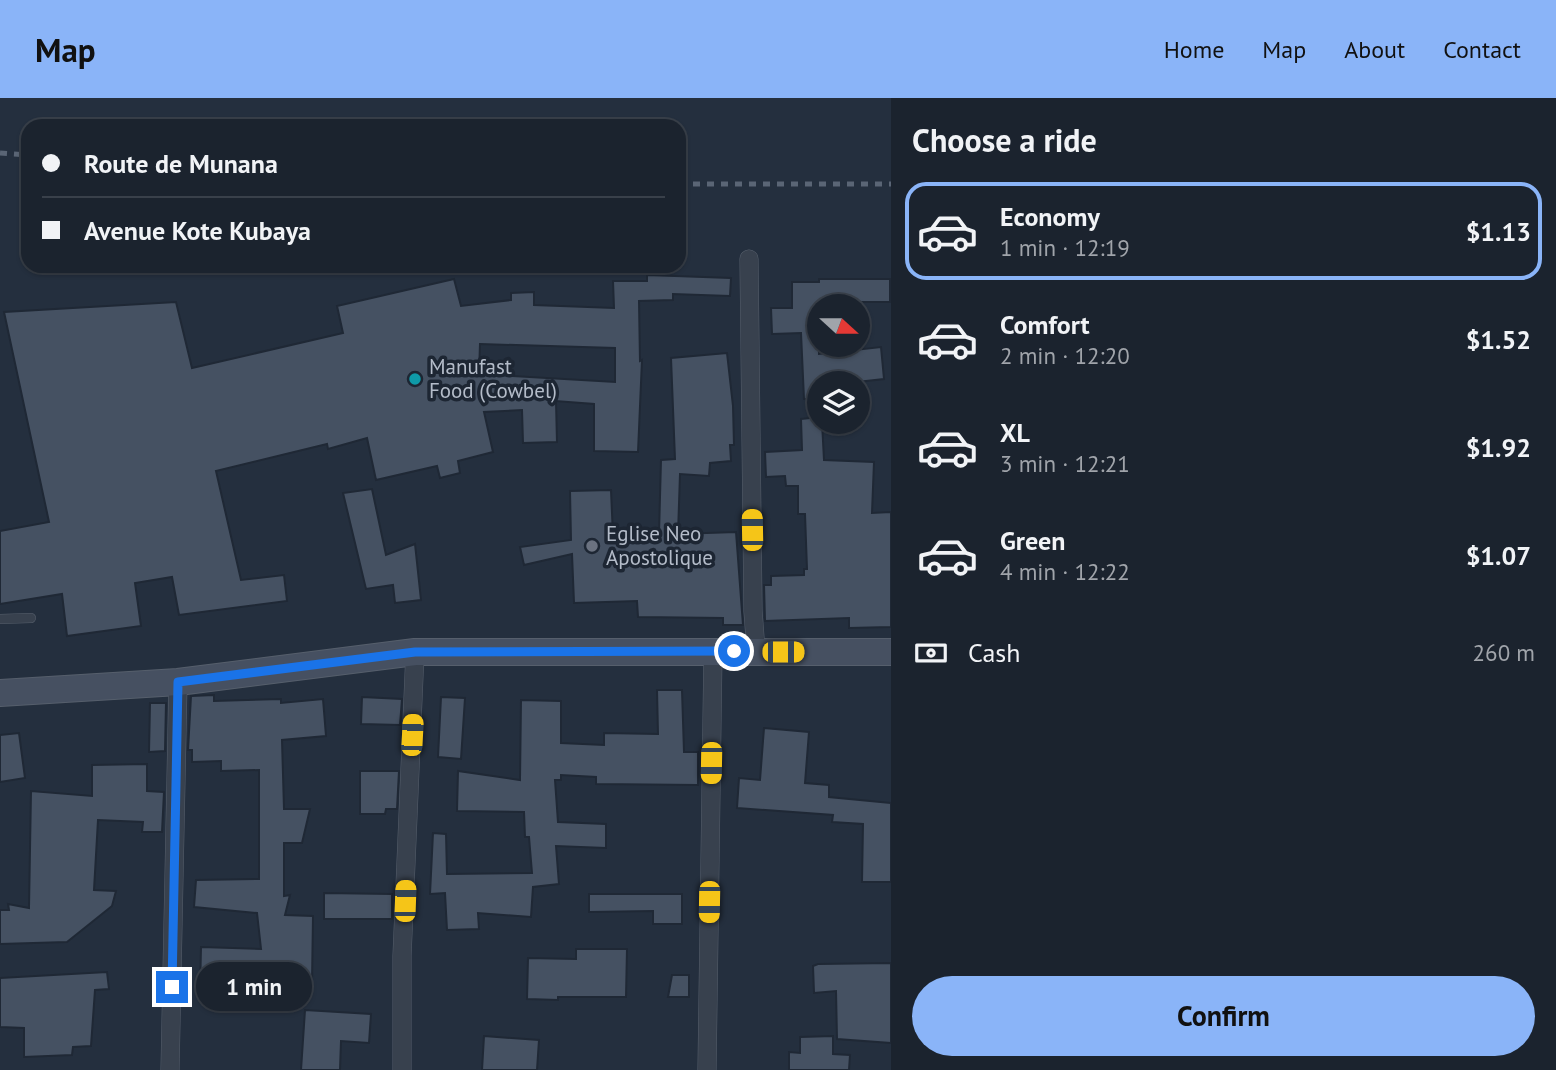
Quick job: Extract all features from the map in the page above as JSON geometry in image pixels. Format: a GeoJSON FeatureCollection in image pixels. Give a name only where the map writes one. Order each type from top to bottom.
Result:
{"type":"FeatureCollection","features":[{"type":"Feature","properties":{"kind":"main road"},"geometry":{"type":"LineString","coordinates":[[0,693],[178,682],[415,652],[891,652]]}},
{"type":"Feature","properties":{"kind":"street"},"geometry":{"type":"LineString","coordinates":[[749,259],[753,611],[756,652]]}},
{"type":"Feature","properties":{"kind":"street"},"geometry":{"type":"LineString","coordinates":[[707,1070],[713,651]]}},
{"type":"Feature","properties":{"kind":"street"},"geometry":{"type":"LineString","coordinates":[[402,1070],[402,956],[415,652]]}},
{"type":"Feature","properties":{"kind":"street"},"geometry":{"type":"LineString","coordinates":[[170,1070],[178,682]]}},
{"type":"Feature","properties":{"kind":"lane"},"geometry":{"type":"LineString","coordinates":[[0,619],[31,618]]}},
{"type":"Feature","properties":{"kind":"building"},"geometry":{"type":"Polygon","coordinates":[[[647,275],[731,278],[730,296],[673,294],[673,300],[639,301],[640,361],[642,360],[638,452],[594,451],[594,404],[556,401],[557,442],[523,443],[522,410],[484,412],[493,452],[458,461],[460,473],[440,478],[437,466],[376,480],[367,438],[328,449],[327,444],[216,471],[241,580],[284,575],[287,601],[179,615],[172,577],[135,583],[141,626],[67,636],[62,594],[0,604],[0,531],[49,522],[4,312],[176,302],[192,368],[343,333],[337,306],[454,279],[461,306],[511,300],[511,293],[534,292],[534,305],[614,308],[613,281],[647,281],[647,275]],[[480,344],[479,374],[615,382],[615,348],[480,344]]]}},
{"type":"Feature","properties":{"kind":"building"},"geometry":{"type":"Polygon","coordinates":[[[819,279],[890,279],[890,302],[870,302],[870,294],[807,294],[807,357],[870,357],[870,348],[881,347],[884,379],[870,381],[870,371],[807,371],[807,399],[804,399],[801,333],[772,334],[771,308],[792,308],[792,282],[819,282],[819,279]]]}},
{"type":"Feature","properties":{"kind":"building"},"geometry":{"type":"Polygon","coordinates":[[[727,353],[733,406],[734,445],[730,445],[731,461],[710,463],[709,476],[680,474],[678,534],[736,532],[743,625],[723,625],[723,618],[638,617],[637,601],[574,603],[572,554],[524,565],[520,547],[571,540],[570,491],[611,490],[613,536],[659,534],[661,460],[675,459],[671,358],[727,353]]]}},
{"type":"Feature","properties":{"kind":"building"},"geometry":{"type":"Polygon","coordinates":[[[807,418],[807,434],[823,434],[824,460],[874,462],[872,513],[891,512],[891,627],[849,628],[849,618],[765,621],[764,585],[771,585],[771,576],[804,575],[804,569],[807,569],[805,514],[798,514],[798,486],[786,486],[785,476],[766,477],[765,452],[802,450],[801,419],[807,418]]]}},
{"type":"Feature","properties":{"kind":"building"},"geometry":{"type":"Polygon","coordinates":[[[372,489],[386,555],[415,544],[421,600],[395,603],[393,585],[366,589],[343,493],[372,489]]]}},
{"type":"Feature","properties":{"kind":"building"},"geometry":{"type":"Polygon","coordinates":[[[657,690],[682,690],[684,752],[698,752],[698,785],[596,784],[596,777],[561,775],[561,780],[555,780],[558,822],[606,824],[606,848],[556,846],[559,884],[533,887],[531,917],[478,913],[479,929],[447,930],[445,893],[430,894],[433,833],[446,834],[447,874],[532,873],[529,837],[525,837],[524,812],[457,811],[458,771],[520,780],[521,700],[561,701],[561,743],[604,745],[604,733],[658,734],[657,690]]]}},
{"type":"Feature","properties":{"kind":"building"},"geometry":{"type":"Polygon","coordinates":[[[214,695],[214,701],[281,699],[281,703],[323,699],[326,736],[282,740],[284,809],[310,809],[302,843],[284,843],[284,896],[290,895],[285,915],[313,916],[312,983],[245,983],[244,991],[200,991],[201,947],[261,949],[257,913],[194,907],[196,880],[259,879],[259,770],[221,771],[221,761],[192,762],[192,750],[188,750],[191,696],[214,695]]]}},
{"type":"Feature","properties":{"kind":"building"},"geometry":{"type":"Polygon","coordinates":[[[362,697],[402,699],[400,725],[361,724],[362,697]]]}},
{"type":"Feature","properties":{"kind":"building"},"geometry":{"type":"Polygon","coordinates":[[[441,697],[465,698],[461,759],[438,757],[441,697]]]}},
{"type":"Feature","properties":{"kind":"building"},"geometry":{"type":"Polygon","coordinates":[[[150,703],[166,703],[165,751],[149,752],[150,703]]]}},
{"type":"Feature","properties":{"kind":"building"},"geometry":{"type":"Polygon","coordinates":[[[764,728],[809,732],[805,783],[829,785],[829,797],[891,803],[891,882],[862,882],[863,824],[832,822],[833,815],[737,808],[739,778],[760,780],[764,728]]]}},
{"type":"Feature","properties":{"kind":"building"},"geometry":{"type":"Polygon","coordinates":[[[19,733],[25,778],[0,782],[0,735],[19,733]]]}},
{"type":"Feature","properties":{"kind":"building"},"geometry":{"type":"Polygon","coordinates":[[[147,764],[147,791],[164,792],[162,832],[142,832],[143,822],[98,820],[94,890],[116,891],[112,906],[67,942],[0,944],[0,910],[9,910],[8,904],[29,908],[31,791],[92,796],[92,765],[147,764]]]}},
{"type":"Feature","properties":{"kind":"building"},"geometry":{"type":"Polygon","coordinates":[[[360,771],[399,771],[397,809],[386,809],[385,814],[360,814],[360,771]]]}},
{"type":"Feature","properties":{"kind":"building"},"geometry":{"type":"Polygon","coordinates":[[[324,893],[392,894],[392,919],[324,919],[324,893]]]}},
{"type":"Feature","properties":{"kind":"building"},"geometry":{"type":"Polygon","coordinates":[[[589,894],[682,894],[682,924],[653,924],[653,911],[589,912],[589,894]]]}},
{"type":"Feature","properties":{"kind":"building"},"geometry":{"type":"Polygon","coordinates":[[[576,949],[627,949],[626,997],[527,999],[528,958],[576,959],[576,949]]]}},
{"type":"Feature","properties":{"kind":"building"},"geometry":{"type":"Polygon","coordinates":[[[891,963],[891,1043],[837,1039],[836,991],[814,993],[813,966],[891,963]]]}},
{"type":"Feature","properties":{"kind":"building"},"geometry":{"type":"Polygon","coordinates":[[[107,972],[109,989],[95,990],[91,1046],[73,1047],[72,1055],[24,1057],[24,1028],[0,1027],[0,978],[107,972]]]}},
{"type":"Feature","properties":{"kind":"building"},"geometry":{"type":"Polygon","coordinates":[[[672,975],[689,975],[689,997],[668,997],[672,975]]]}},
{"type":"Feature","properties":{"kind":"building"},"geometry":{"type":"Polygon","coordinates":[[[305,1010],[371,1014],[369,1043],[341,1041],[340,1070],[301,1070],[305,1010]]]}},
{"type":"Feature","properties":{"kind":"building"},"geometry":{"type":"Polygon","coordinates":[[[484,1036],[539,1040],[537,1070],[482,1070],[484,1036]]]}},
{"type":"Feature","properties":{"kind":"building"},"geometry":{"type":"Polygon","coordinates":[[[833,1036],[833,1054],[850,1055],[849,1070],[789,1070],[789,1052],[800,1053],[800,1037],[833,1036]]]}},
{"type":"Feature","properties":{"kind":"railway"},"geometry":{"type":"LineString","coordinates":[[0,153],[21,154]]}},
{"type":"Feature","properties":{"kind":"railway"},"geometry":{"type":"LineString","coordinates":[[686,184],[891,184]]}},
{"type":"Feature","properties":{"kind":"place","name":"Manufast Food (Cowbel)"},"geometry":{"type":"Point","coordinates":[415,379]}},
{"type":"Feature","properties":{"kind":"place","name":"Eglise Neo Apostolique"},"geometry":{"type":"Point","coordinates":[592,546]}},
{"type":"Feature","properties":{"kind":"route"},"geometry":{"type":"LineString","coordinates":[[172,987],[178,682],[415,652],[734,651]]}}]}
